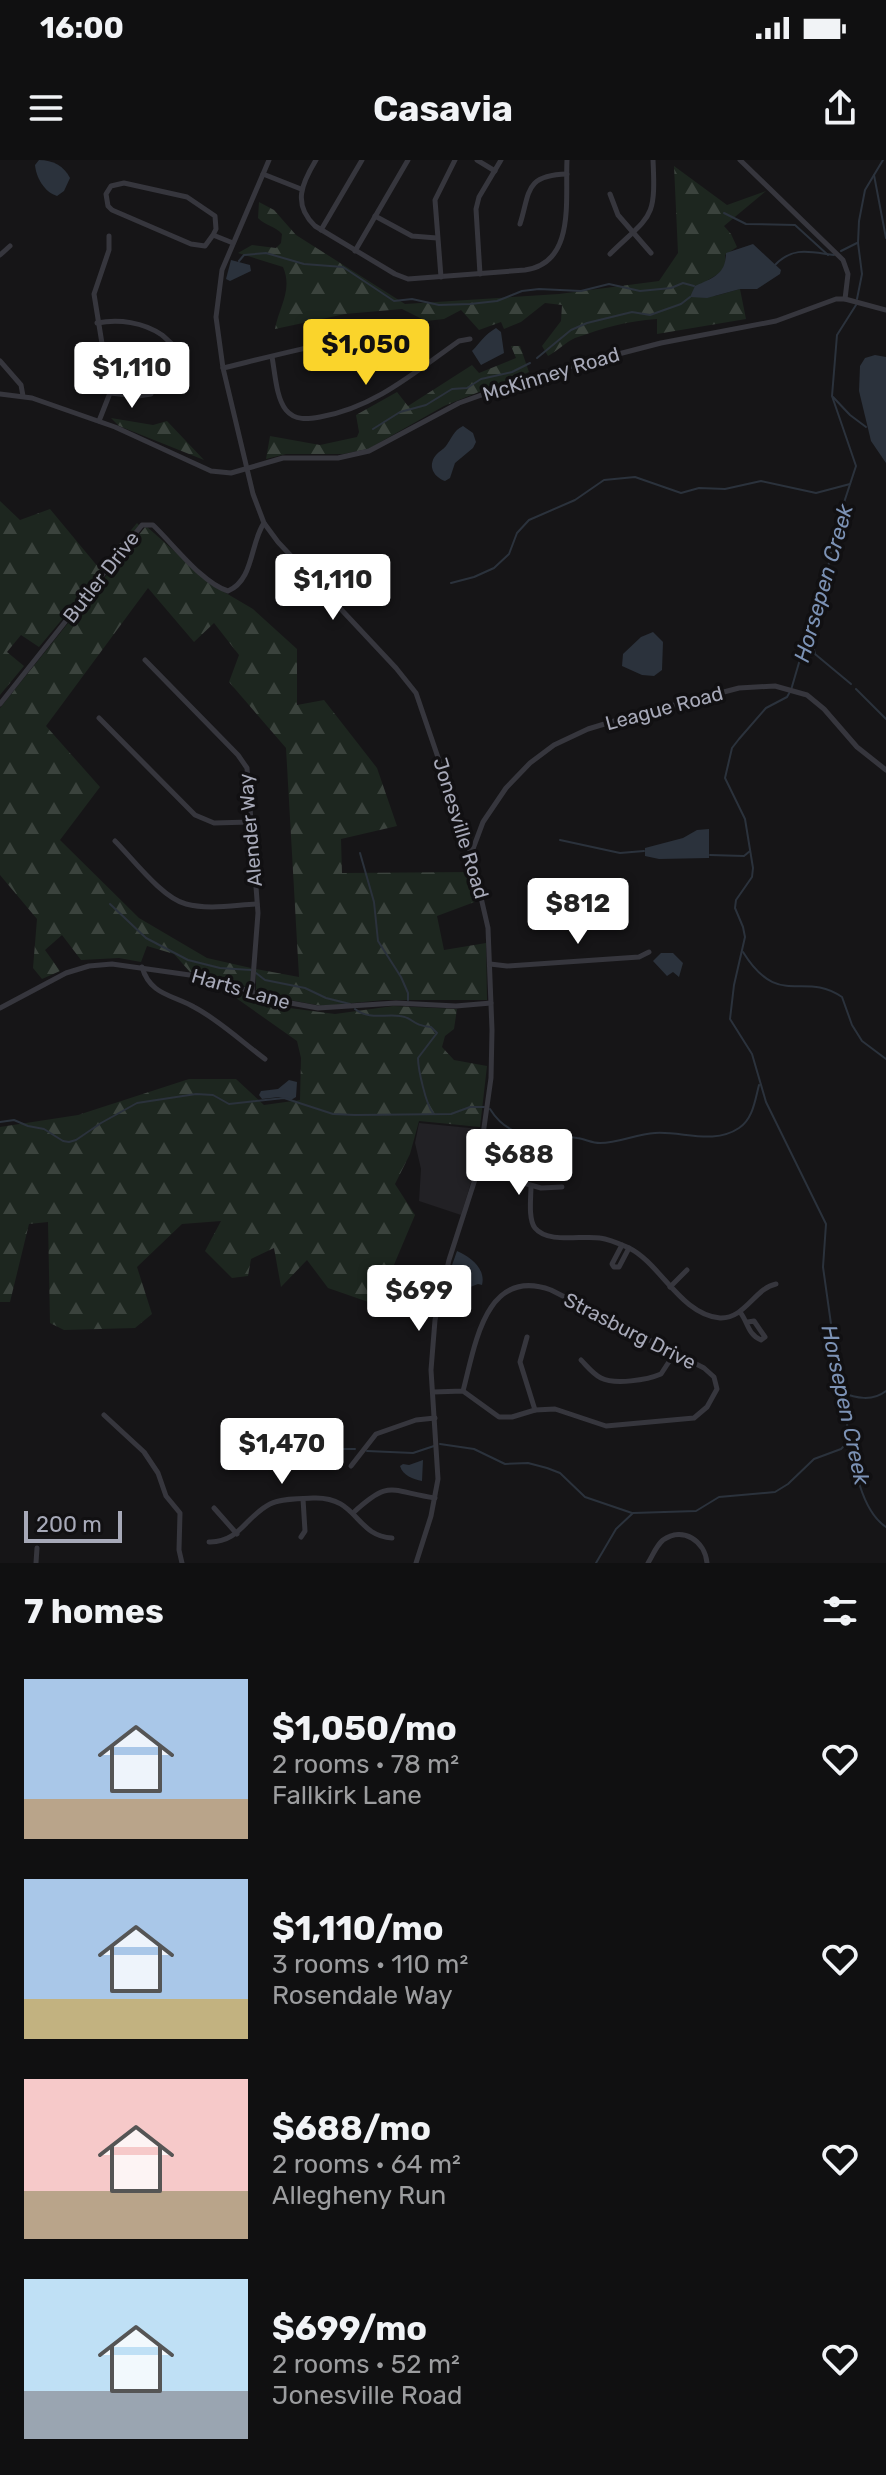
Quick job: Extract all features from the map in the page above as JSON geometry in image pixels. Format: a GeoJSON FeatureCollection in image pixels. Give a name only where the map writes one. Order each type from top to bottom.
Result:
{"type":"FeatureCollection","features":[{"type":"Feature","properties":{"kind":"street","name":"Jonesville Road"},"geometry":{"type":"LineString","coordinates":[[269,160],[233,243],[220,281],[216,310],[223,368],[255,503],[264,523],[278,542],[395,666],[416,693],[471,854],[486,915],[493,1055],[488,1102],[478,1170],[449,1260],[435,1320],[431,1355],[438,1472],[435,1498],[416,1563]]}},
{"type":"Feature","properties":{"kind":"street"},"geometry":{"type":"LineString","coordinates":[[316,160],[301,189],[305,215],[321,230],[404,278],[534,269],[553,257],[563,239],[567,160]]}},
{"type":"Feature","properties":{"kind":"street"},"geometry":{"type":"LineString","coordinates":[[321,230],[362,160]]}},
{"type":"Feature","properties":{"kind":"street"},"geometry":{"type":"LineString","coordinates":[[355,251],[408,160]]}},
{"type":"Feature","properties":{"kind":"street"},"geometry":{"type":"LineString","coordinates":[[441,277],[436,194],[455,160]]}},
{"type":"Feature","properties":{"kind":"street"},"geometry":{"type":"LineString","coordinates":[[477,160],[495,171]]}},
{"type":"Feature","properties":{"kind":"street"},"geometry":{"type":"LineString","coordinates":[[480,274],[476,209],[501,160]]}},
{"type":"Feature","properties":{"kind":"street"},"geometry":{"type":"LineString","coordinates":[[610,254],[645,221],[653,207],[653,160]]}},
{"type":"Feature","properties":{"kind":"street"},"geometry":{"type":"LineString","coordinates":[[740,160],[845,262],[848,271],[845,299]]}},
{"type":"Feature","properties":{"kind":"street"},"geometry":{"type":"LineString","coordinates":[[263,174],[301,189]]}},
{"type":"Feature","properties":{"kind":"street"},"geometry":{"type":"LineString","coordinates":[[520,224],[525,198],[532,186],[545,177],[567,174]]}},
{"type":"Feature","properties":{"kind":"street"},"geometry":{"type":"LineString","coordinates":[[124,183],[187,197],[215,216],[213,235],[205,246],[191,244],[112,210],[106,194],[111,186],[124,183]]}},
{"type":"Feature","properties":{"kind":"street"},"geometry":{"type":"LineString","coordinates":[[610,194],[616,213],[651,253]]}},
{"type":"Feature","properties":{"kind":"street"},"geometry":{"type":"LineString","coordinates":[[375,216],[412,236],[437,238]]}},
{"type":"Feature","properties":{"kind":"street"},"geometry":{"type":"LineString","coordinates":[[213,235],[233,243]]}},
{"type":"Feature","properties":{"kind":"street"},"geometry":{"type":"LineString","coordinates":[[99,421],[110,393],[94,294],[109,250],[109,236]]}},
{"type":"Feature","properties":{"kind":"street"},"geometry":{"type":"LineString","coordinates":[[0,255],[10,246]]}},
{"type":"Feature","properties":{"kind":"street","name":"McKinney Road"},"geometry":{"type":"LineString","coordinates":[[0,394],[23,396],[99,421],[211,471],[227,474],[283,458],[338,458],[369,451],[459,403],[541,374],[661,343],[771,322],[830,301],[845,299],[886,310]]}},
{"type":"Feature","properties":{"kind":"street"},"geometry":{"type":"LineString","coordinates":[[97,323],[118,319],[125,321],[159,333],[177,348]]}},
{"type":"Feature","properties":{"kind":"street"},"geometry":{"type":"LineString","coordinates":[[223,368],[352,339],[394,335],[407,342],[424,365]]}},
{"type":"Feature","properties":{"kind":"street"},"geometry":{"type":"LineString","coordinates":[[272,357],[283,406],[291,415],[302,419],[347,412],[379,397],[459,341],[470,339]]}},
{"type":"Feature","properties":{"kind":"street"},"geometry":{"type":"LineString","coordinates":[[0,361],[21,385],[23,396]]}},
{"type":"Feature","properties":{"kind":"street"},"geometry":{"type":"LineString","coordinates":[[110,393],[151,394]]}},
{"type":"Feature","properties":{"kind":"street","name":"Butler Drive"},"geometry":{"type":"LineString","coordinates":[[0,704],[142,525],[153,525],[220,588],[230,591],[246,572],[257,535],[264,523]]}},
{"type":"Feature","properties":{"kind":"street","name":"Alender Way"},"geometry":{"type":"LineString","coordinates":[[145,660],[243,762],[249,776],[257,904],[252,991]]}},
{"type":"Feature","properties":{"kind":"street","name":"League Road"},"geometry":{"type":"LineString","coordinates":[[471,854],[483,822],[506,788],[530,763],[560,742],[621,719],[739,688],[766,685],[794,689],[818,703],[857,747],[886,770]]}},
{"type":"Feature","properties":{"kind":"street"},"geometry":{"type":"LineString","coordinates":[[99,718],[195,815],[214,823],[250,822]]}},
{"type":"Feature","properties":{"kind":"street"},"geometry":{"type":"LineString","coordinates":[[115,841],[178,902],[199,906],[257,904]]}},
{"type":"Feature","properties":{"kind":"street"},"geometry":{"type":"LineString","coordinates":[[490,964],[507,966],[513,963],[639,957],[649,952]]}},
{"type":"Feature","properties":{"kind":"street","name":"Harts Lane"},"geometry":{"type":"LineString","coordinates":[[0,1008],[56,978],[82,968],[112,964],[211,978],[284,1003],[327,1009],[371,1004],[456,1006],[491,1003]]}},
{"type":"Feature","properties":{"kind":"street"},"geometry":{"type":"LineString","coordinates":[[142,967],[145,976],[165,995],[194,1006],[265,1059]]}},
{"type":"Feature","properties":{"kind":"street"},"geometry":{"type":"LineString","coordinates":[[478,1170],[531,1186],[548,1189],[562,1187]]}},
{"type":"Feature","properties":{"kind":"street"},"geometry":{"type":"LineString","coordinates":[[531,1186],[532,1221],[543,1234],[603,1238],[629,1248],[643,1258],[670,1287],[711,1316],[722,1318],[740,1312],[769,1285],[776,1284]]}},
{"type":"Feature","properties":{"kind":"street"},"geometry":{"type":"LineString","coordinates":[[622,1245],[614,1257],[614,1267],[619,1267],[629,1248]]}},
{"type":"Feature","properties":{"kind":"street"},"geometry":{"type":"LineString","coordinates":[[670,1287],[687,1270]]}},
{"type":"Feature","properties":{"kind":"street","name":"Strasburg Drive"},"geometry":{"type":"LineString","coordinates":[[525,1286],[551,1290],[674,1354],[704,1368],[716,1382],[715,1395],[694,1418],[606,1426],[555,1409],[499,1417],[463,1391],[490,1306],[503,1293],[525,1286]]}},
{"type":"Feature","properties":{"kind":"street"},"geometry":{"type":"LineString","coordinates":[[740,1312],[748,1322]]}},
{"type":"Feature","properties":{"kind":"street"},"geometry":{"type":"LineString","coordinates":[[527,1337],[520,1362],[535,1410]]}},
{"type":"Feature","properties":{"kind":"street"},"geometry":{"type":"LineString","coordinates":[[581,1360],[601,1378],[630,1380],[661,1374],[674,1354]]}},
{"type":"Feature","properties":{"kind":"street"},"geometry":{"type":"LineString","coordinates":[[433,1392],[463,1391]]}},
{"type":"Feature","properties":{"kind":"street"},"geometry":{"type":"LineString","coordinates":[[104,1415],[144,1452],[158,1473],[166,1496],[180,1513],[179,1550],[182,1563]]}},
{"type":"Feature","properties":{"kind":"street"},"geometry":{"type":"LineString","coordinates":[[351,1466],[376,1434],[416,1420],[435,1418]]}},
{"type":"Feature","properties":{"kind":"street"},"geometry":{"type":"LineString","coordinates":[[353,1513],[383,1490],[435,1498]]}},
{"type":"Feature","properties":{"kind":"street"},"geometry":{"type":"LineString","coordinates":[[301,1537],[305,1531],[303,1499]]}},
{"type":"Feature","properties":{"kind":"street"},"geometry":{"type":"LineString","coordinates":[[209,1542],[222,1541],[237,1534],[269,1505],[303,1499],[330,1499],[341,1503],[376,1536],[392,1538]]}},
{"type":"Feature","properties":{"kind":"street"},"geometry":{"type":"LineString","coordinates":[[214,1508],[237,1534]]}},
{"type":"Feature","properties":{"kind":"street"},"geometry":{"type":"LineString","coordinates":[[648,1563],[657,1546],[666,1538],[684,1535],[703,1547],[707,1563]]}},
{"type":"Feature","properties":{"kind":"street"},"geometry":{"type":"LineString","coordinates":[[36,1563],[37,1548]]}},
{"type":"Feature","properties":{"kind":"shaded area"},"geometry":{"type":"Polygon","coordinates":[[[39,160],[58,164],[70,178],[64,191],[57,196],[48,191],[39,179],[35,165],[39,160]]]}},
{"type":"Feature","properties":{"kind":"shaded area"},"geometry":{"type":"Polygon","coordinates":[[[753,244],[781,270],[780,274],[757,289],[740,289],[707,298],[690,297],[695,286],[721,271],[726,253],[753,244]]]}},
{"type":"Feature","properties":{"kind":"shaded area"},"geometry":{"type":"Polygon","coordinates":[[[231,260],[250,265],[251,271],[230,281],[226,279],[231,260]]]}},
{"type":"Feature","properties":{"kind":"shaded area"},"geometry":{"type":"Polygon","coordinates":[[[496,328],[501,332],[504,353],[481,365],[472,351],[496,328]]]}},
{"type":"Feature","properties":{"kind":"shaded area"},"geometry":{"type":"Polygon","coordinates":[[[875,355],[886,357],[886,463],[871,441],[859,391],[860,366],[865,358],[875,355]]]}},
{"type":"Feature","properties":{"kind":"shaded area"},"geometry":{"type":"Polygon","coordinates":[[[463,426],[473,433],[476,442],[455,463],[450,478],[445,481],[433,471],[433,459],[463,426]]]}},
{"type":"Feature","properties":{"kind":"shaded area"},"geometry":{"type":"Polygon","coordinates":[[[653,632],[663,642],[662,670],[654,676],[642,675],[622,666],[623,654],[641,637],[653,632]]]}},
{"type":"Feature","properties":{"kind":"shaded area"},"geometry":{"type":"Polygon","coordinates":[[[709,829],[709,858],[659,859],[645,856],[645,848],[683,838],[697,830],[709,829]]]}},
{"type":"Feature","properties":{"kind":"shaded area"},"geometry":{"type":"Polygon","coordinates":[[[661,953],[673,953],[683,963],[679,977],[673,972],[667,976],[653,961],[661,953]]]}},
{"type":"Feature","properties":{"kind":"shaded area"},"geometry":{"type":"Polygon","coordinates":[[[289,1080],[297,1082],[296,1097],[291,1100],[279,1097],[262,1099],[259,1095],[261,1091],[278,1089],[289,1080]]]}},
{"type":"Feature","properties":{"kind":"shaded area"},"geometry":{"type":"Polygon","coordinates":[[[419,1123],[480,1129],[477,1163],[461,1215],[419,1201],[421,1169],[415,1143],[419,1123]]]}},
{"type":"Feature","properties":{"kind":"shaded area"},"geometry":{"type":"Polygon","coordinates":[[[457,1251],[476,1264],[482,1274],[482,1285],[465,1289],[453,1285],[455,1271],[451,1268],[457,1251]]]}},
{"type":"Feature","properties":{"kind":"shaded area"},"geometry":{"type":"Polygon","coordinates":[[[423,1460],[422,1481],[406,1475],[400,1466],[409,1465],[423,1460]]]}},
{"type":"Feature","properties":{"kind":"green space"},"geometry":{"type":"Polygon","coordinates":[[[674,166],[727,205],[766,191],[724,226],[737,247],[725,255],[722,270],[708,280],[715,296],[740,289],[746,319],[657,334],[657,319],[625,323],[575,338],[548,356],[542,346],[561,321],[562,305],[545,303],[521,322],[504,329],[501,322],[479,330],[461,310],[444,319],[426,321],[402,309],[345,314],[275,329],[286,291],[283,267],[238,253],[252,245],[276,248],[281,243],[282,234],[258,218],[259,202],[274,210],[296,235],[405,304],[559,294],[659,281],[678,253],[674,166]]]}},
{"type":"Feature","properties":{"kind":"green space"},"geometry":{"type":"Polygon","coordinates":[[[511,346],[520,346],[529,372],[444,406],[368,449],[343,454],[286,454],[266,459],[270,436],[320,445],[357,437],[356,415],[397,392],[408,406],[472,365],[479,373],[516,358],[511,346]]]}},
{"type":"Feature","properties":{"kind":"green space"},"geometry":{"type":"Polygon","coordinates":[[[111,418],[153,425],[167,421],[204,460],[119,426],[111,418]]]}},
{"type":"Feature","properties":{"kind":"green space"},"geometry":{"type":"Polygon","coordinates":[[[0,501],[20,520],[50,509],[99,568],[137,523],[140,526],[39,647],[21,635],[7,652],[24,666],[0,695],[0,501]]]}},
{"type":"Feature","properties":{"kind":"green space"},"geometry":{"type":"Polygon","coordinates":[[[146,526],[214,586],[253,609],[297,649],[297,705],[324,700],[377,768],[397,826],[341,839],[342,873],[472,872],[480,900],[437,916],[444,950],[486,943],[487,1000],[384,1000],[322,1006],[274,997],[256,990],[256,969],[299,977],[286,748],[229,682],[239,655],[214,623],[194,642],[148,588],[46,726],[100,787],[60,840],[139,918],[207,958],[251,968],[250,988],[190,972],[174,954],[147,946],[141,962],[119,958],[81,960],[62,935],[45,950],[60,971],[42,979],[33,968],[37,919],[0,875],[0,708],[146,526]]]}},
{"type":"Feature","properties":{"kind":"green space"},"geometry":{"type":"Polygon","coordinates":[[[219,986],[282,1007],[335,1014],[393,1006],[457,1009],[454,1029],[445,1036],[442,1047],[454,1060],[487,1066],[480,1127],[419,1121],[410,1154],[395,1184],[415,1215],[377,1305],[328,1288],[307,1260],[281,1287],[274,1248],[251,1259],[248,1276],[232,1278],[205,1251],[221,1221],[182,1224],[137,1267],[152,1314],[135,1328],[64,1330],[50,1323],[48,1222],[29,1224],[10,1302],[0,1302],[0,1127],[78,1115],[189,1079],[236,1079],[264,1105],[300,1100],[301,1058],[297,1041],[219,986]]]}},
{"type":"Feature","properties":{"kind":"waterway","name":"Horsepen Creek"},"geometry":{"type":"LineString","coordinates":[[857,299],[862,274],[859,221],[865,190],[883,160]]}},
{"type":"Feature","properties":{"kind":"waterway"},"geometry":{"type":"LineString","coordinates":[[874,175],[886,238]]}},
{"type":"Feature","properties":{"kind":"waterway"},"geometry":{"type":"LineString","coordinates":[[724,213],[746,224],[795,225],[828,255]]}},
{"type":"Feature","properties":{"kind":"waterway"},"geometry":{"type":"LineString","coordinates":[[841,251],[857,243]]}},
{"type":"Feature","properties":{"kind":"waterway"},"geometry":{"type":"LineString","coordinates":[[239,261],[244,255],[266,253],[304,264],[343,267],[394,301],[412,299],[439,305],[497,301],[522,291],[539,289],[581,291],[609,284],[640,291],[671,288],[683,283],[694,286]]}},
{"type":"Feature","properties":{"kind":"waterway"},"geometry":{"type":"LineString","coordinates":[[775,265],[795,253],[834,255]]}},
{"type":"Feature","properties":{"kind":"waterway"},"geometry":{"type":"LineString","coordinates":[[537,358],[571,330],[587,323],[632,312],[650,315],[681,304],[690,297]]}},
{"type":"Feature","properties":{"kind":"waterway","name":"Horsepen Creek"},"geometry":{"type":"LineString","coordinates":[[856,305],[837,335],[832,396],[856,466],[836,527],[820,608],[791,690],[787,697],[766,708],[732,748],[725,778],[745,819],[753,868],[752,877],[736,900],[735,908],[745,937],[730,1019],[752,1054],[766,1102],[826,1224],[823,1267],[832,1331],[831,1359],[837,1374],[860,1487],[875,1517],[886,1527]]}},
{"type":"Feature","properties":{"kind":"waterway"},"geometry":{"type":"LineString","coordinates":[[373,429],[400,412],[426,405],[452,389],[467,388],[481,379],[512,372],[530,363]]}},
{"type":"Feature","properties":{"kind":"waterway"},"geometry":{"type":"LineString","coordinates":[[833,397],[866,427]]}},
{"type":"Feature","properties":{"kind":"waterway"},"geometry":{"type":"LineString","coordinates":[[451,583],[494,568],[509,554],[517,533],[529,520],[575,500],[604,480],[635,477],[681,493],[699,488],[725,489],[761,481],[816,493],[850,484]]}},
{"type":"Feature","properties":{"kind":"waterway"},"geometry":{"type":"LineString","coordinates":[[811,638],[815,654],[851,684]]}},
{"type":"Feature","properties":{"kind":"waterway"},"geometry":{"type":"LineString","coordinates":[[856,689],[886,719]]}},
{"type":"Feature","properties":{"kind":"waterway"},"geometry":{"type":"LineString","coordinates":[[560,840],[620,853],[644,851]]}},
{"type":"Feature","properties":{"kind":"waterway"},"geometry":{"type":"LineString","coordinates":[[710,855],[744,856],[750,851]]}},
{"type":"Feature","properties":{"kind":"waterway"},"geometry":{"type":"LineString","coordinates":[[360,853],[374,902],[378,941],[401,977],[408,1000]]}},
{"type":"Feature","properties":{"kind":"waterway"},"geometry":{"type":"LineString","coordinates":[[110,904],[146,938],[188,960],[220,968],[251,970]]}},
{"type":"Feature","properties":{"kind":"waterway"},"geometry":{"type":"LineString","coordinates":[[743,952],[768,980],[780,985],[815,987],[842,997],[852,1025],[862,1041],[886,1059]]}},
{"type":"Feature","properties":{"kind":"waterway"},"geometry":{"type":"LineString","coordinates":[[256,973],[265,980],[305,988],[350,1004]]}},
{"type":"Feature","properties":{"kind":"waterway"},"geometry":{"type":"LineString","coordinates":[[355,1009],[371,1016],[404,1017],[431,1027],[437,1033],[418,1058],[423,1087],[433,1113]]}},
{"type":"Feature","properties":{"kind":"waterway"},"geometry":{"type":"LineString","coordinates":[[490,1109],[499,1120],[517,1132],[597,1143],[655,1133],[709,1137],[729,1133],[744,1124],[753,1109],[759,1085]]}},
{"type":"Feature","properties":{"kind":"waterway"},"geometry":{"type":"LineString","coordinates":[[0,1122],[14,1120],[44,1129],[69,1142],[137,1103],[196,1094],[213,1095],[229,1104],[284,1098],[333,1114],[355,1115],[451,1114],[470,1107],[484,1107]]}},
{"type":"Feature","properties":{"kind":"waterway"},"geometry":{"type":"LineString","coordinates":[[840,1392],[864,1398],[886,1391]]}},
{"type":"Feature","properties":{"kind":"waterway"},"geometry":{"type":"LineString","coordinates":[[596,1563],[616,1529],[633,1513],[696,1511],[719,1497],[775,1492],[814,1459],[841,1449],[849,1441]]}},
{"type":"Feature","properties":{"kind":"waterway"},"geometry":{"type":"LineString","coordinates":[[440,1444],[474,1449],[505,1464],[528,1463],[547,1468],[560,1473],[585,1497],[632,1513]]}},
{"type":"Feature","properties":{"kind":"waterway"},"geometry":{"type":"LineString","coordinates":[[367,1451],[413,1453],[434,1446]]}},
{"type":"Feature","properties":{"kind":"waterway"},"geometry":{"type":"LineString","coordinates":[[311,1455],[328,1449],[355,1449]]}}]}
